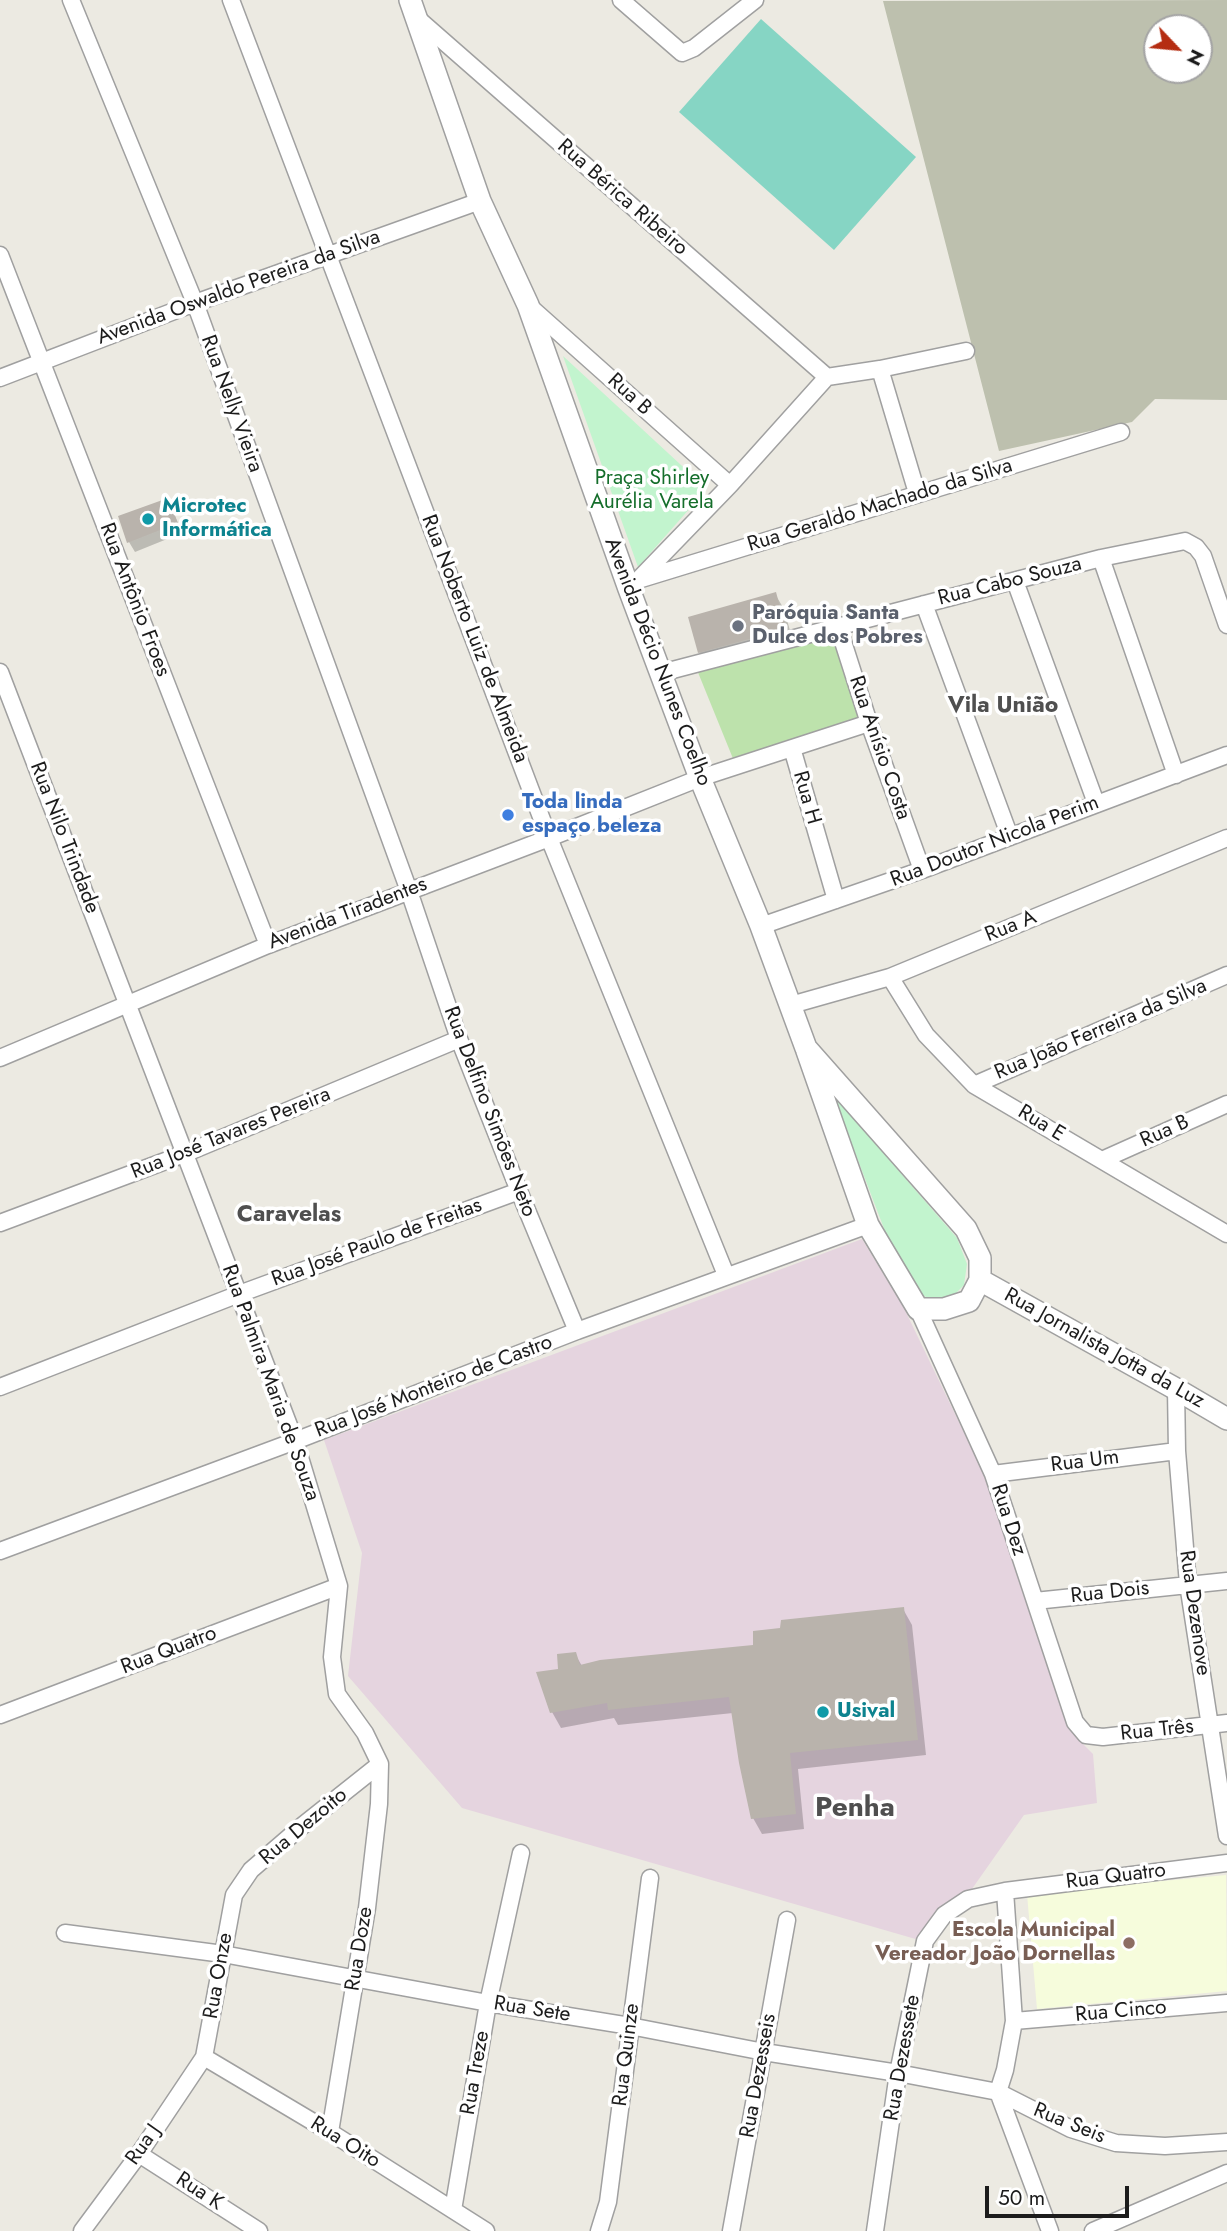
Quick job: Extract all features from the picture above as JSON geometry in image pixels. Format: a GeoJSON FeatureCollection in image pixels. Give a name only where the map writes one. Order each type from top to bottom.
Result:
{"type":"FeatureCollection","features":[{"type":"Feature","properties":{"kind":"street","name":"Rua Nelly Vieira"},"geometry":{"type":"LineString","coordinates":[[71,0],[195,303],[409,891]]}},
{"type":"Feature","properties":{"kind":"street","name":"Rua Noberto Luiz de Almeida"},"geometry":{"type":"LineString","coordinates":[[231,0],[549,838],[726,1275]]}},
{"type":"Feature","properties":{"kind":"street"},"geometry":{"type":"LineString","coordinates":[[621,0],[682,53],[694,48],[755,0]]}},
{"type":"Feature","properties":{"kind":"street","name":"Avenida Décio Nunes Coelho"},"geometry":{"type":"LineString","coordinates":[[414,9],[480,201],[528,305],[633,584],[661,673],[700,778],[791,1005],[868,1225],[918,1309]]}},
{"type":"Feature","properties":{"kind":"street","name":"Rua Bérica Ribeiro"},"geometry":{"type":"LineString","coordinates":[[414,9],[827,377]]}},
{"type":"Feature","properties":{"kind":"street","name":"Avenida Oswaldo Pereira da Silva"},"geometry":{"type":"LineString","coordinates":[[0,378],[195,303],[480,201]]}},
{"type":"Feature","properties":{"kind":"street","name":"Rua Antônio Froes"},"geometry":{"type":"LineString","coordinates":[[0,255],[268,945]]}},
{"type":"Feature","properties":{"kind":"street","name":"Rua B"},"geometry":{"type":"LineString","coordinates":[[528,305],[730,485]]}},
{"type":"Feature","properties":{"kind":"street"},"geometry":{"type":"LineString","coordinates":[[633,584],[730,485],[827,377],[966,351]]}},
{"type":"Feature","properties":{"kind":"street"},"geometry":{"type":"LineString","coordinates":[[880,369],[917,493]]}},
{"type":"Feature","properties":{"kind":"street","name":"Rua Geraldo Machado da Silva"},"geometry":{"type":"LineString","coordinates":[[633,584],[917,493],[1121,432]]}},
{"type":"Feature","properties":{"kind":"street","name":"Rua Cabo Souza"},"geometry":{"type":"LineString","coordinates":[[661,673],[1101,558],[1185,541],[1196,547],[1203,556],[1227,625]]}},
{"type":"Feature","properties":{"kind":"street"},"geometry":{"type":"LineString","coordinates":[[1101,558],[1176,775]]}},
{"type":"Feature","properties":{"kind":"street"},"geometry":{"type":"LineString","coordinates":[[1014,581],[1096,803]]}},
{"type":"Feature","properties":{"kind":"street"},"geometry":{"type":"LineString","coordinates":[[924,604],[1010,837]]}},
{"type":"Feature","properties":{"kind":"street","name":"Rua Anísio Costa"},"geometry":{"type":"LineString","coordinates":[[838,626],[869,723],[922,870]]}},
{"type":"Feature","properties":{"kind":"street","name":"Rua Nilo Trindade"},"geometry":{"type":"LineString","coordinates":[[0,672],[127,1004]]}},
{"type":"Feature","properties":{"kind":"street"},"geometry":{"type":"LineString","coordinates":[[792,748],[869,723]]}},
{"type":"Feature","properties":{"kind":"street","name":"Rua H"},"geometry":{"type":"LineString","coordinates":[[700,778],[792,748],[836,900]]}},
{"type":"Feature","properties":{"kind":"street","name":"Rua Doutor Nicola Perim"},"geometry":{"type":"LineString","coordinates":[[761,926],[922,870],[1227,755]]}},
{"type":"Feature","properties":{"kind":"street","name":"Avenida Tiradentes"},"geometry":{"type":"LineString","coordinates":[[0,1058],[268,945],[700,778]]}},
{"type":"Feature","properties":{"kind":"street","name":"Rua A"},"geometry":{"type":"LineString","coordinates":[[791,1005],[890,977],[1227,838]]}},
{"type":"Feature","properties":{"kind":"street","name":"Rua Delfino Simões Neto"},"geometry":{"type":"LineString","coordinates":[[409,891],[459,1039],[577,1331]]}},
{"type":"Feature","properties":{"kind":"street","name":"Rua João Ferreira da Silva"},"geometry":{"type":"LineString","coordinates":[[975,1085],[1227,975]]}},
{"type":"Feature","properties":{"kind":"street","name":"Rua E"},"geometry":{"type":"LineString","coordinates":[[890,977],[926,1035],[975,1085],[1227,1234]]}},
{"type":"Feature","properties":{"kind":"street","name":"Rua Palmira Maria de Souza"},"geometry":{"type":"LineString","coordinates":[[127,1004],[295,1441],[339,1586],[332,1657],[337,1694],[365,1733],[380,1764]]}},
{"type":"Feature","properties":{"kind":"street","name":"Rua José Tavares Pereira"},"geometry":{"type":"LineString","coordinates":[[0,1223],[184,1154],[459,1039]]}},
{"type":"Feature","properties":{"kind":"street"},"geometry":{"type":"LineString","coordinates":[[806,1048],[966,1228],[980,1258],[980,1280],[969,1301],[944,1309],[918,1309]]}},
{"type":"Feature","properties":{"kind":"street","name":"Rua B"},"geometry":{"type":"LineString","coordinates":[[1102,1160],[1227,1104]]}},
{"type":"Feature","properties":{"kind":"street","name":"Rua José Paulo de Freitas"},"geometry":{"type":"LineString","coordinates":[[0,1387],[239,1294],[519,1191]]}},
{"type":"Feature","properties":{"kind":"street","name":"Rua José Monteiro de Castro"},"geometry":{"type":"LineString","coordinates":[[0,1550],[295,1441],[726,1275],[868,1225]]}},
{"type":"Feature","properties":{"kind":"street","name":"Rua Jornalista Jotta da Luz"},"geometry":{"type":"LineString","coordinates":[[980,1280],[1227,1419]]}},
{"type":"Feature","properties":{"kind":"street","name":"Rua Dez"},"geometry":{"type":"LineString","coordinates":[[918,1309],[993,1474],[1074,1722],[1086,1735]]}},
{"type":"Feature","properties":{"kind":"street","name":"Rua Dezenove"},"geometry":{"type":"LineString","coordinates":[[1176,1389],[1177,1451],[1188,1584],[1219,1724],[1227,1836]]}},
{"type":"Feature","properties":{"kind":"street","name":"Rua Um"},"geometry":{"type":"LineString","coordinates":[[993,1474],[1177,1451]]}},
{"type":"Feature","properties":{"kind":"street","name":"Rua Dois"},"geometry":{"type":"LineString","coordinates":[[1035,1601],[1227,1581]]}},
{"type":"Feature","properties":{"kind":"street","name":"Rua Quatro"},"geometry":{"type":"LineString","coordinates":[[0,1715],[339,1586]]}},
{"type":"Feature","properties":{"kind":"street","name":"Rua Três"},"geometry":{"type":"LineString","coordinates":[[1086,1735],[1103,1737],[1219,1724]]}},
{"type":"Feature","properties":{"kind":"street","name":"Rua Dezoito"},"geometry":{"type":"LineString","coordinates":[[234,1895],[251,1870],[380,1764]]}},
{"type":"Feature","properties":{"kind":"street","name":"Rua Doze"},"geometry":{"type":"LineString","coordinates":[[330,2132],[367,1908],[379,1804],[380,1764]]}},
{"type":"Feature","properties":{"kind":"street","name":"Rua Treze"},"geometry":{"type":"LineString","coordinates":[[453,2210],[488,2003],[521,1853]]}},
{"type":"Feature","properties":{"kind":"street","name":"Rua Quatro"},"geometry":{"type":"LineString","coordinates":[[1005,1891],[1227,1863]]}},
{"type":"Feature","properties":{"kind":"street","name":"Rua Quinze"},"geometry":{"type":"LineString","coordinates":[[599,2231],[608,2202],[650,1878]]}},
{"type":"Feature","properties":{"kind":"street"},"geometry":{"type":"LineString","coordinates":[[1005,1891],[1014,2021],[1006,2070],[998,2092],[1050,2231]]}},
{"type":"Feature","properties":{"kind":"street","name":"Rua Dezessete"},"geometry":{"type":"LineString","coordinates":[[875,2231],[898,2073],[925,1941],[944,1914],[968,1899],[1005,1891]]}},
{"type":"Feature","properties":{"kind":"street","name":"Rua Onze"},"geometry":{"type":"LineString","coordinates":[[204,2057],[234,1895]]}},
{"type":"Feature","properties":{"kind":"street","name":"Rua Dezesseis"},"geometry":{"type":"LineString","coordinates":[[731,2231],[787,1920]]}},
{"type":"Feature","properties":{"kind":"street","name":"Rua Sete"},"geometry":{"type":"LineString","coordinates":[[65,1933],[223,1954],[998,2092]]}},
{"type":"Feature","properties":{"kind":"street","name":"Rua Cinco"},"geometry":{"type":"LineString","coordinates":[[1014,2021],[1227,2003]]}},
{"type":"Feature","properties":{"kind":"street","name":"Rua Oito"},"geometry":{"type":"LineString","coordinates":[[204,2057],[330,2132],[486,2231]]}},
{"type":"Feature","properties":{"kind":"street","name":"Rua J"},"geometry":{"type":"LineString","coordinates":[[82,2231],[139,2154],[204,2057]]}},
{"type":"Feature","properties":{"kind":"street","name":"Rua Seis"},"geometry":{"type":"LineString","coordinates":[[998,2092],[1071,2129],[1116,2143],[1165,2146],[1227,2141]]}},
{"type":"Feature","properties":{"kind":"street","name":"Rua K"},"geometry":{"type":"LineString","coordinates":[[139,2154],[259,2231]]}},
{"type":"Feature","properties":{"kind":"street"},"geometry":{"type":"LineString","coordinates":[[1093,2231],[1227,2173]]}},
{"type":"Feature","properties":{"kind":"shaded area"},"geometry":{"type":"Polygon","coordinates":[[[1227,0],[1227,400],[1155,399],[1132,422],[999,451],[883,1],[1227,0]]]}},
{"type":"Feature","properties":{"kind":"shaded area"},"geometry":{"type":"Polygon","coordinates":[[[761,19],[916,157],[834,250],[679,112],[761,19]]]}},
{"type":"Feature","properties":{"kind":"shaded area"},"geometry":{"type":"Polygon","coordinates":[[[862,1239],[903,1306],[983,1472],[1067,1722],[1076,1737],[1093,1754],[1097,1803],[1024,1815],[967,1896],[919,1940],[462,1808],[348,1676],[362,1553],[324,1440],[862,1239]]]}},
{"type":"Feature","properties":{"kind":"shaded area","name":"Escola Municipal Vereador João Dornellas"},"geometry":{"type":"Polygon","coordinates":[[[1226,1875],[1227,1991],[1037,2009],[1027,1894],[1226,1875]]]}},
{"type":"Feature","properties":{"kind":"green space","name":"Praça Shirley Aurélia Varela"},"geometry":{"type":"Polygon","coordinates":[[[563,356],[707,489],[638,567],[563,356]]]}},
{"type":"Feature","properties":{"kind":"green space"},"geometry":{"type":"Polygon","coordinates":[[[835,634],[860,719],[734,761],[697,670],[835,634]]]}},
{"type":"Feature","properties":{"kind":"green space"},"geometry":{"type":"Polygon","coordinates":[[[833,1095],[957,1238],[967,1264],[964,1285],[953,1296],[938,1301],[918,1294],[906,1286],[833,1095]]]}},
{"type":"Feature","properties":{"kind":"building","name":"Microtec Informática"},"geometry":{"type":"Polygon","coordinates":[[[168,498],[178,523],[127,543],[118,516],[168,498]]]}},
{"type":"Feature","properties":{"kind":"building","name":"Paróquia Santa Dulce dos Pobres"},"geometry":{"type":"Polygon","coordinates":[[[776,592],[786,629],[698,653],[688,617],[776,592]]]}},
{"type":"Feature","properties":{"kind":"building","name":"Usival"},"geometry":{"type":"Polygon","coordinates":[[[904,1607],[918,1740],[790,1753],[796,1814],[751,1819],[729,1697],[608,1710],[607,1703],[550,1713],[536,1672],[558,1669],[557,1654],[576,1652],[580,1665],[600,1660],[753,1645],[753,1631],[780,1628],[781,1620],[904,1607]]]}},
{"type":"Feature","properties":{"kind":"place","name":"Microtec Informática"},"geometry":{"type":"Point","coordinates":[148,519]}},
{"type":"Feature","properties":{"kind":"place","name":"Paróquia Santa Dulce dos Pobres"},"geometry":{"type":"Point","coordinates":[738,626]}},
{"type":"Feature","properties":{"kind":"place","name":"Toda linda espaço beleza"},"geometry":{"type":"Point","coordinates":[508,815]}},
{"type":"Feature","properties":{"kind":"place","name":"Usival"},"geometry":{"type":"Point","coordinates":[823,1712]}},
{"type":"Feature","properties":{"kind":"place","name":"Escola Municipal Vereador João Dornellas"},"geometry":{"type":"Point","coordinates":[1129,1943]}},
{"type":"Feature","properties":{"kind":"district","name":"Vila União"},"geometry":{"type":"Point","coordinates":[1003,706]}},
{"type":"Feature","properties":{"kind":"district","name":"Caravelas"},"geometry":{"type":"Point","coordinates":[289,1215]}},
{"type":"Feature","properties":{"kind":"district","name":"Penha"},"geometry":{"type":"Point","coordinates":[855,1809]}}]}
